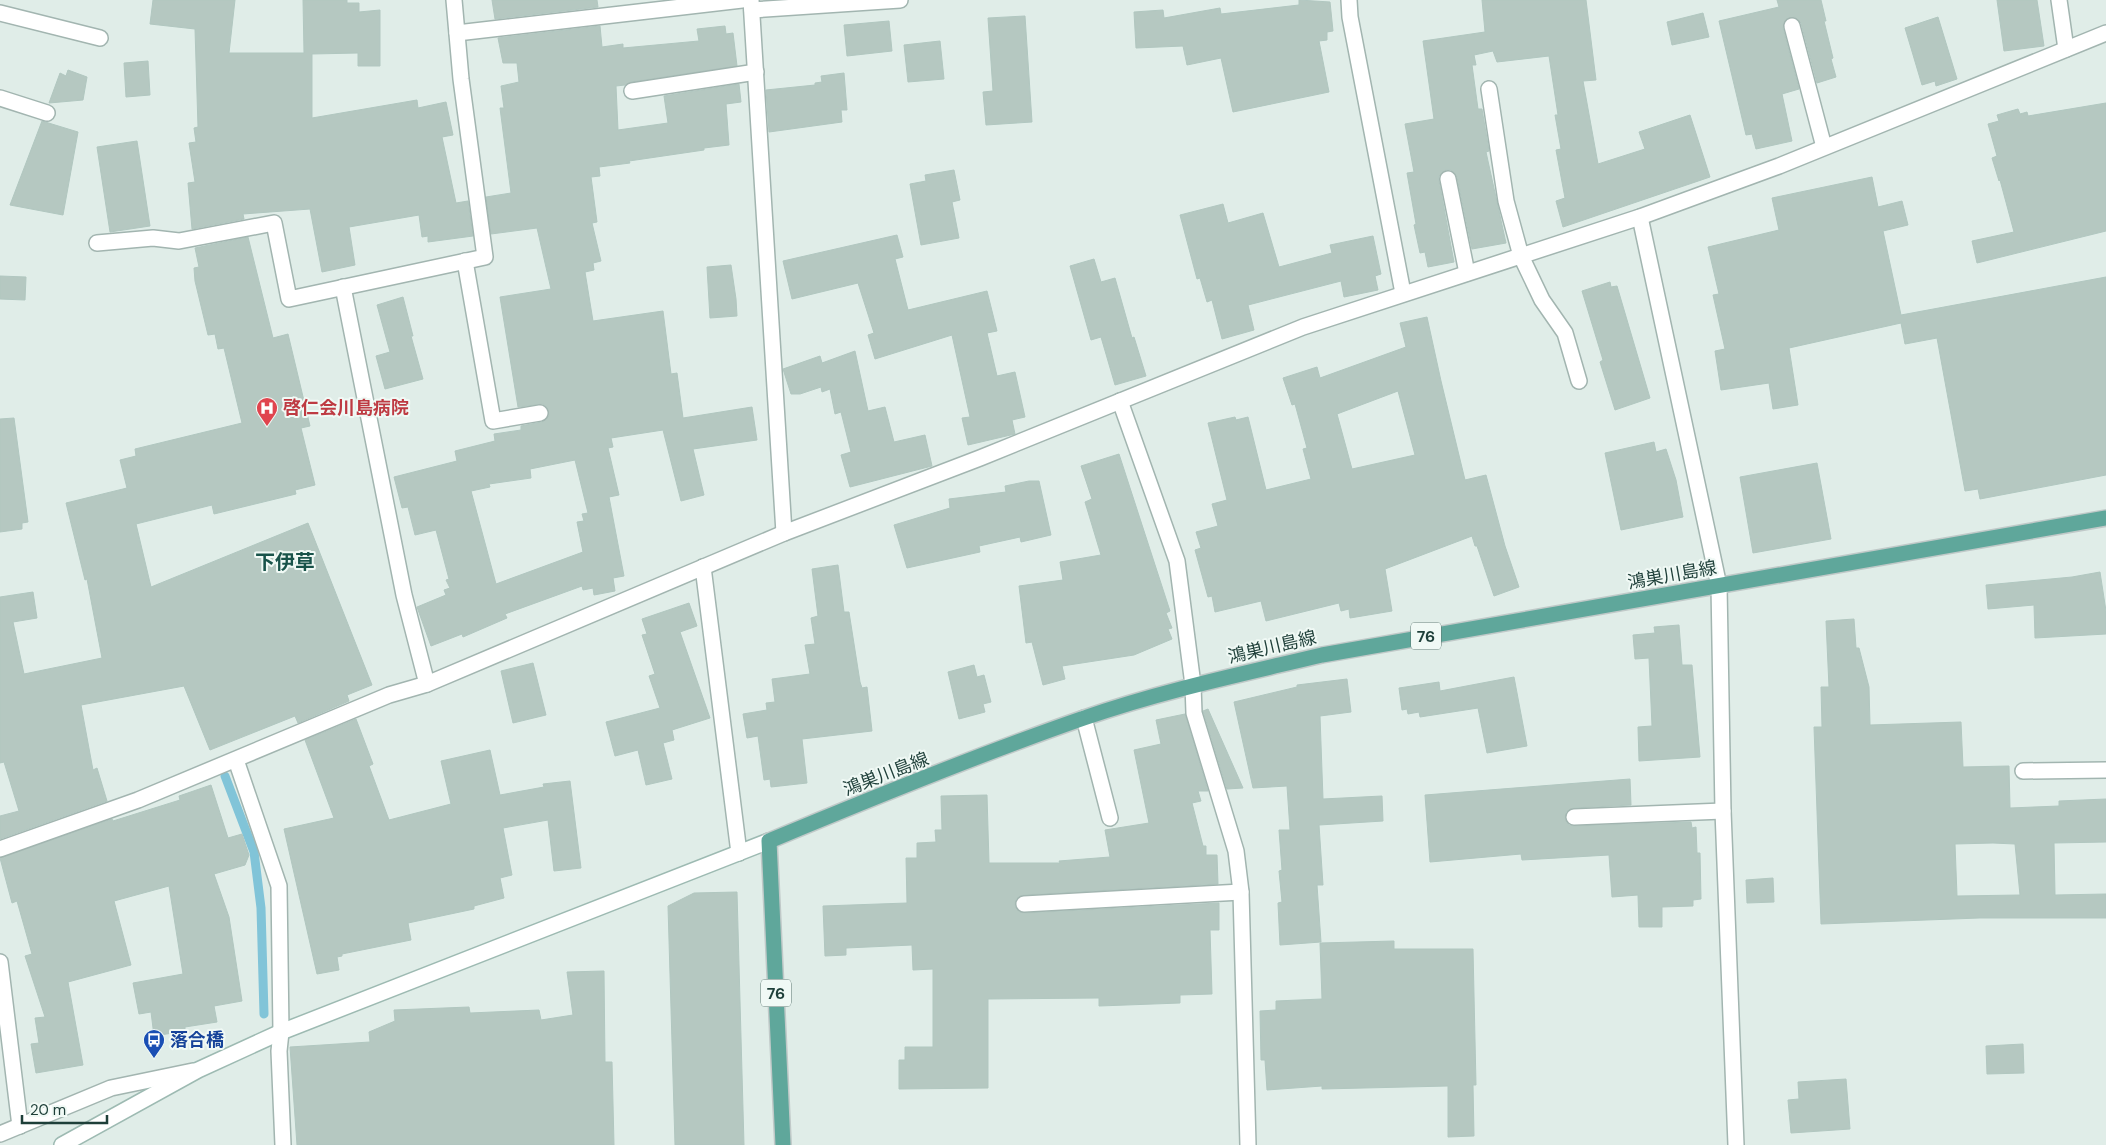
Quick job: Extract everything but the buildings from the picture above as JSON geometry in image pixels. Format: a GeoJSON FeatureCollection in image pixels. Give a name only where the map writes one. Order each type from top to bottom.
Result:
{"type":"FeatureCollection","features":[{"type":"Feature","properties":{"kind":"main road","name":"鴻巣川島線"},"geometry":{"type":"LineString","coordinates":[[769,841],[859,803],[1084,718],[1193,685],[1322,655],[2106,518]]}},
{"type":"Feature","properties":{"kind":"main road","name":"76"},"geometry":{"type":"LineString","coordinates":[[769,841],[783,1145]]}},
{"type":"Feature","properties":{"kind":"street"},"geometry":{"type":"LineString","coordinates":[[97,243],[154,238],[179,240],[274,223],[289,299],[485,257],[461,79],[454,0]]}},
{"type":"Feature","properties":{"kind":"street"},"geometry":{"type":"LineString","coordinates":[[457,33],[748,3],[900,0]]}},
{"type":"Feature","properties":{"kind":"street"},"geometry":{"type":"LineString","coordinates":[[1349,0],[1350,17],[1403,293]]}},
{"type":"Feature","properties":{"kind":"street"},"geometry":{"type":"LineString","coordinates":[[2058,0],[2066,49]]}},
{"type":"Feature","properties":{"kind":"street"},"geometry":{"type":"LineString","coordinates":[[748,3],[756,72],[784,533]]}},
{"type":"Feature","properties":{"kind":"street"},"geometry":{"type":"LineString","coordinates":[[0,13],[100,38]]}},
{"type":"Feature","properties":{"kind":"street"},"geometry":{"type":"LineString","coordinates":[[1792,26],[1824,147]]}},
{"type":"Feature","properties":{"kind":"street"},"geometry":{"type":"LineString","coordinates":[[0,849],[138,800],[389,695],[427,684],[784,533],[980,458],[1303,327],[1640,217],[1824,147],[2106,33]]}},
{"type":"Feature","properties":{"kind":"street"},"geometry":{"type":"LineString","coordinates":[[632,91],[756,72]]}},
{"type":"Feature","properties":{"kind":"street"},"geometry":{"type":"LineString","coordinates":[[1489,89],[1506,200],[1521,256],[1542,300],[1565,333],[1579,381]]}},
{"type":"Feature","properties":{"kind":"street"},"geometry":{"type":"LineString","coordinates":[[0,98],[48,113]]}},
{"type":"Feature","properties":{"kind":"street"},"geometry":{"type":"LineString","coordinates":[[1448,179],[1467,273]]}},
{"type":"Feature","properties":{"kind":"street"},"geometry":{"type":"LineString","coordinates":[[1640,217],[1719,586],[1723,811],[1736,1145]]}},
{"type":"Feature","properties":{"kind":"street"},"geometry":{"type":"LineString","coordinates":[[465,261],[493,421],[540,413]]}},
{"type":"Feature","properties":{"kind":"street"},"geometry":{"type":"LineString","coordinates":[[343,287],[404,595],[427,684]]}},
{"type":"Feature","properties":{"kind":"street"},"geometry":{"type":"LineString","coordinates":[[1120,401],[1177,561],[1193,685],[1194,713],[1236,851],[1241,892],[1248,1145]]}},
{"type":"Feature","properties":{"kind":"street"},"geometry":{"type":"LineString","coordinates":[[703,567],[739,853]]}},
{"type":"Feature","properties":{"kind":"street"},"geometry":{"type":"LineString","coordinates":[[1084,718],[1110,818]]}},
{"type":"Feature","properties":{"kind":"street"},"geometry":{"type":"LineString","coordinates":[[236,760],[279,886],[281,1032],[279,1051],[283,1145]]}},
{"type":"Feature","properties":{"kind":"street"},"geometry":{"type":"LineString","coordinates":[[2023,771],[2106,770]]}},
{"type":"Feature","properties":{"kind":"street"},"geometry":{"type":"LineString","coordinates":[[1574,817],[1723,811]]}},
{"type":"Feature","properties":{"kind":"street"},"geometry":{"type":"LineString","coordinates":[[62,1145],[198,1070],[281,1032],[769,841]]}},
{"type":"Feature","properties":{"kind":"street"},"geometry":{"type":"LineString","coordinates":[[1024,904],[1241,892]]}},
{"type":"Feature","properties":{"kind":"street"},"geometry":{"type":"LineString","coordinates":[[0,962],[20,1126]]}},
{"type":"Feature","properties":{"kind":"street"},"geometry":{"type":"LineString","coordinates":[[0,1134],[111,1088],[198,1070]]}},
{"type":"Feature","properties":{"kind":"waterway"},"geometry":{"type":"LineString","coordinates":[[225,776],[254,852],[261,908],[264,1014]]}},
{"type":"Feature","properties":{"kind":"place","name":"啓仁会川島病院"},"geometry":{"type":"Point","coordinates":[267,427]}},
{"type":"Feature","properties":{"kind":"place","name":"落合橋"},"geometry":{"type":"Point","coordinates":[154,1059]}},
{"type":"Feature","properties":{"kind":"district","name":"下伊草"},"geometry":{"type":"Point","coordinates":[285,562]}}]}
